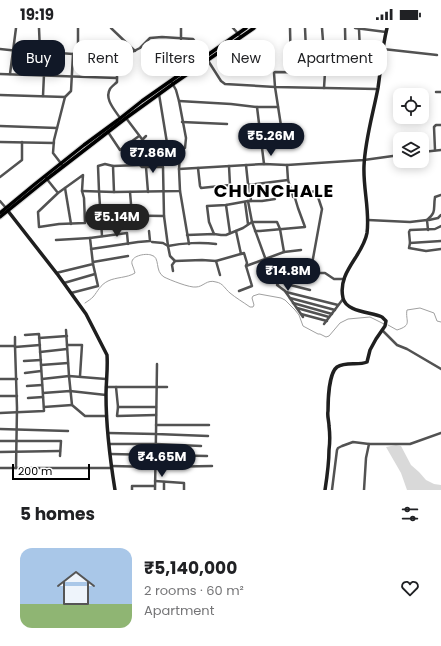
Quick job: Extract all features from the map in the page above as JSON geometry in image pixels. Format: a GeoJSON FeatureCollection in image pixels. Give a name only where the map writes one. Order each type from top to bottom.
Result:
{"type":"FeatureCollection","features":[{"type":"Feature","properties":{"kind":"main road"},"geometry":{"type":"LineString","coordinates":[[209,57],[246,28]]}},
{"type":"Feature","properties":{"kind":"main road"},"geometry":{"type":"LineString","coordinates":[[209,58],[254,28]]}},
{"type":"Feature","properties":{"kind":"main road"},"geometry":{"type":"LineString","coordinates":[[62,165],[108,132],[142,101],[181,76]]}},
{"type":"Feature","properties":{"kind":"main road"},"geometry":{"type":"LineString","coordinates":[[0,213],[46,178],[84,145],[123,117],[159,94],[172,82]]}},
{"type":"Feature","properties":{"kind":"main road"},"geometry":{"type":"LineString","coordinates":[[0,218],[7,209]]}},
{"type":"Feature","properties":{"kind":"street"},"geometry":{"type":"LineString","coordinates":[[15,40],[16,28]]}},
{"type":"Feature","properties":{"kind":"street"},"geometry":{"type":"LineString","coordinates":[[40,28],[40,40]]}},
{"type":"Feature","properties":{"kind":"street"},"geometry":{"type":"LineString","coordinates":[[78,28],[78,40]]}},
{"type":"Feature","properties":{"kind":"street"},"geometry":{"type":"LineString","coordinates":[[111,28],[136,51]]}},
{"type":"Feature","properties":{"kind":"street"},"geometry":{"type":"LineString","coordinates":[[181,28],[181,39]]}},
{"type":"Feature","properties":{"kind":"street"},"geometry":{"type":"LineString","coordinates":[[233,28],[241,37]]}},
{"type":"Feature","properties":{"kind":"street"},"geometry":{"type":"LineString","coordinates":[[290,28],[290,40]]}},
{"type":"Feature","properties":{"kind":"street"},"geometry":{"type":"LineString","coordinates":[[305,28],[306,40]]}},
{"type":"Feature","properties":{"kind":"street"},"geometry":{"type":"LineString","coordinates":[[322,28],[322,40]]}},
{"type":"Feature","properties":{"kind":"street"},"geometry":{"type":"LineString","coordinates":[[345,28],[345,40]]}},
{"type":"Feature","properties":{"kind":"street"},"geometry":{"type":"LineString","coordinates":[[355,28],[386,30],[384,40]]}},
{"type":"Feature","properties":{"kind":"street"},"geometry":{"type":"LineString","coordinates":[[359,29],[360,40]]}},
{"type":"Feature","properties":{"kind":"street"},"geometry":{"type":"LineString","coordinates":[[133,52],[140,48],[150,38],[162,37],[194,40]]}},
{"type":"Feature","properties":{"kind":"street"},"geometry":{"type":"LineString","coordinates":[[0,49],[12,50]]}},
{"type":"Feature","properties":{"kind":"street"},"geometry":{"type":"LineString","coordinates":[[387,49],[437,55]]}},
{"type":"Feature","properties":{"kind":"street"},"geometry":{"type":"LineString","coordinates":[[65,53],[73,54]]}},
{"type":"Feature","properties":{"kind":"street"},"geometry":{"type":"LineString","coordinates":[[0,74],[10,74],[12,57]]}},
{"type":"Feature","properties":{"kind":"street"},"geometry":{"type":"LineString","coordinates":[[209,62],[224,84],[275,87],[377,89]]}},
{"type":"Feature","properties":{"kind":"street"},"geometry":{"type":"LineString","coordinates":[[262,147],[284,145],[275,87],[275,72],[283,72]]}},
{"type":"Feature","properties":{"kind":"street"},"geometry":{"type":"LineString","coordinates":[[43,96],[44,76]]}},
{"type":"Feature","properties":{"kind":"street"},"geometry":{"type":"LineString","coordinates":[[58,76],[117,78],[117,82],[110,89],[109,101],[148,147],[148,152],[141,161],[140,165]]}},
{"type":"Feature","properties":{"kind":"street"},"geometry":{"type":"LineString","coordinates":[[324,88],[325,76]]}},
{"type":"Feature","properties":{"kind":"street"},"geometry":{"type":"LineString","coordinates":[[325,490],[329,453],[328,410],[332,374],[340,365],[367,362],[370,350],[386,323],[384,318],[379,315],[363,312],[346,304],[343,299],[342,292],[344,279],[364,243],[367,232],[364,160],[379,76]]}},
{"type":"Feature","properties":{"kind":"street"},"geometry":{"type":"LineString","coordinates":[[62,165],[53,153],[54,143],[65,97],[71,91],[73,77]]}},
{"type":"Feature","properties":{"kind":"street"},"geometry":{"type":"LineString","coordinates":[[148,150],[184,148],[186,138],[179,101],[172,82]]}},
{"type":"Feature","properties":{"kind":"street"},"geometry":{"type":"LineString","coordinates":[[436,92],[441,92]]}},
{"type":"Feature","properties":{"kind":"street"},"geometry":{"type":"LineString","coordinates":[[159,94],[168,149]]}},
{"type":"Feature","properties":{"kind":"street"},"geometry":{"type":"LineString","coordinates":[[0,95],[65,97]]}},
{"type":"Feature","properties":{"kind":"street"},"geometry":{"type":"LineString","coordinates":[[179,101],[257,107],[278,107]]}},
{"type":"Feature","properties":{"kind":"street"},"geometry":{"type":"LineString","coordinates":[[257,107],[264,164]]}},
{"type":"Feature","properties":{"kind":"street"},"geometry":{"type":"LineString","coordinates":[[182,122],[227,124]]}},
{"type":"Feature","properties":{"kind":"street"},"geometry":{"type":"LineString","coordinates":[[435,150],[434,127],[436,125],[441,125]]}},
{"type":"Feature","properties":{"kind":"street"},"geometry":{"type":"LineString","coordinates":[[0,126],[57,128]]}},
{"type":"Feature","properties":{"kind":"street"},"geometry":{"type":"LineString","coordinates":[[108,132],[120,150],[139,136]]}},
{"type":"Feature","properties":{"kind":"street"},"geometry":{"type":"LineString","coordinates":[[142,140],[146,136]]}},
{"type":"Feature","properties":{"kind":"street"},"geometry":{"type":"LineString","coordinates":[[0,142],[54,143]]}},
{"type":"Feature","properties":{"kind":"street"},"geometry":{"type":"LineString","coordinates":[[0,177],[22,160],[22,142]]}},
{"type":"Feature","properties":{"kind":"street"},"geometry":{"type":"LineString","coordinates":[[179,149],[180,191],[189,244]]}},
{"type":"Feature","properties":{"kind":"street"},"geometry":{"type":"LineString","coordinates":[[429,151],[441,150]]}},
{"type":"Feature","properties":{"kind":"street"},"geometry":{"type":"LineString","coordinates":[[179,169],[264,164],[287,165],[364,160],[393,156]]}},
{"type":"Feature","properties":{"kind":"street"},"geometry":{"type":"LineString","coordinates":[[102,236],[98,166],[105,164],[113,166],[140,165],[142,167],[163,167],[164,216],[170,256],[175,261],[216,261],[244,253],[252,286],[239,291]]}},
{"type":"Feature","properties":{"kind":"street"},"geometry":{"type":"LineString","coordinates":[[246,165],[248,184],[250,185],[252,222],[271,274],[281,279]]}},
{"type":"Feature","properties":{"kind":"street"},"geometry":{"type":"LineString","coordinates":[[255,231],[305,227],[288,180],[287,165]]}},
{"type":"Feature","properties":{"kind":"street"},"geometry":{"type":"LineString","coordinates":[[113,166],[114,192]]}},
{"type":"Feature","properties":{"kind":"street"},"geometry":{"type":"LineString","coordinates":[[198,168],[200,186],[202,188],[230,185],[229,166]]}},
{"type":"Feature","properties":{"kind":"street"},"geometry":{"type":"LineString","coordinates":[[146,167],[148,192]]}},
{"type":"Feature","properties":{"kind":"street"},"geometry":{"type":"LineString","coordinates":[[83,175],[82,191],[84,198],[85,223],[59,224],[38,227],[38,212],[58,193],[83,175]]}},
{"type":"Feature","properties":{"kind":"street"},"geometry":{"type":"LineString","coordinates":[[46,178],[58,193]]}},
{"type":"Feature","properties":{"kind":"street"},"geometry":{"type":"LineString","coordinates":[[250,185],[288,180]]}},
{"type":"Feature","properties":{"kind":"street"},"geometry":{"type":"LineString","coordinates":[[65,188],[71,224]]}},
{"type":"Feature","properties":{"kind":"street"},"geometry":{"type":"LineString","coordinates":[[82,191],[180,191]]}},
{"type":"Feature","properties":{"kind":"street"},"geometry":{"type":"LineString","coordinates":[[295,198],[309,192],[316,191],[322,209],[312,271]]}},
{"type":"Feature","properties":{"kind":"street"},"geometry":{"type":"LineString","coordinates":[[130,192],[132,216]]}},
{"type":"Feature","properties":{"kind":"street"},"geometry":{"type":"LineString","coordinates":[[426,220],[434,213],[435,197],[441,195]]}},
{"type":"Feature","properties":{"kind":"street"},"geometry":{"type":"LineString","coordinates":[[214,234],[209,222],[207,206],[274,199]]}},
{"type":"Feature","properties":{"kind":"street"},"geometry":{"type":"LineString","coordinates":[[0,201],[64,283],[86,314],[107,355],[106,395],[108,434],[115,490]]}},
{"type":"Feature","properties":{"kind":"street"},"geometry":{"type":"LineString","coordinates":[[245,202],[248,224]]}},
{"type":"Feature","properties":{"kind":"street"},"geometry":{"type":"LineString","coordinates":[[226,204],[230,232]]}},
{"type":"Feature","properties":{"kind":"street"},"geometry":{"type":"LineString","coordinates":[[100,215],[164,216]]}},
{"type":"Feature","properties":{"kind":"street"},"geometry":{"type":"LineString","coordinates":[[367,220],[410,222],[438,218],[441,215]]}},
{"type":"Feature","properties":{"kind":"street"},"geometry":{"type":"LineString","coordinates":[[426,220],[428,230]]}},
{"type":"Feature","properties":{"kind":"street"},"geometry":{"type":"LineString","coordinates":[[187,235],[221,235],[236,231],[252,222],[277,222],[280,229],[284,252]]}},
{"type":"Feature","properties":{"kind":"street"},"geometry":{"type":"LineString","coordinates":[[441,226],[435,229],[410,230],[409,232],[410,248],[426,251],[441,249]]}},
{"type":"Feature","properties":{"kind":"street"},"geometry":{"type":"LineString","coordinates":[[91,249],[150,241],[149,231]]}},
{"type":"Feature","properties":{"kind":"street"},"geometry":{"type":"LineString","coordinates":[[236,231],[241,254]]}},
{"type":"Feature","properties":{"kind":"street"},"geometry":{"type":"LineString","coordinates":[[56,240],[90,238],[127,233],[128,244]]}},
{"type":"Feature","properties":{"kind":"street"},"geometry":{"type":"LineString","coordinates":[[71,293],[98,286],[90,238]]}},
{"type":"Feature","properties":{"kind":"street"},"geometry":{"type":"LineString","coordinates":[[410,243],[441,241]]}},
{"type":"Feature","properties":{"kind":"street"},"geometry":{"type":"LineString","coordinates":[[152,242],[162,243],[168,246],[175,244],[216,244]]}},
{"type":"Feature","properties":{"kind":"street"},"geometry":{"type":"LineString","coordinates":[[246,266],[284,252],[301,250]]}},
{"type":"Feature","properties":{"kind":"street"},"geometry":{"type":"LineString","coordinates":[[56,273],[93,263],[128,256]]}},
{"type":"Feature","properties":{"kind":"street"},"geometry":{"type":"LineString","coordinates":[[173,271],[172,265],[175,261]]}},
{"type":"Feature","properties":{"kind":"street"},"geometry":{"type":"LineString","coordinates":[[216,261],[220,275]]}},
{"type":"Feature","properties":{"kind":"street"},"geometry":{"type":"LineString","coordinates":[[327,321],[302,315],[285,292],[277,285],[281,279],[287,275],[312,271],[317,273],[325,273],[334,279],[344,279]]}},
{"type":"Feature","properties":{"kind":"street"},"geometry":{"type":"LineString","coordinates":[[64,283],[95,274]]}},
{"type":"Feature","properties":{"kind":"street"},"geometry":{"type":"LineString","coordinates":[[292,274],[290,285],[310,290]]}},
{"type":"Feature","properties":{"kind":"street"},"geometry":{"type":"LineString","coordinates":[[285,292],[338,305]]}},
{"type":"Feature","properties":{"kind":"street"},"geometry":{"type":"LineString","coordinates":[[289,298],[335,310]]}},
{"type":"Feature","properties":{"kind":"street"},"geometry":{"type":"LineString","coordinates":[[324,324],[343,299]]}},
{"type":"Feature","properties":{"kind":"street"},"geometry":{"type":"LineString","coordinates":[[293,303],[332,314]]}},
{"type":"Feature","properties":{"kind":"street"},"geometry":{"type":"LineString","coordinates":[[296,308],[329,317]]}},
{"type":"Feature","properties":{"kind":"street"},"geometry":{"type":"LineString","coordinates":[[66,330],[72,405],[85,416],[107,416]]}},
{"type":"Feature","properties":{"kind":"street"},"geometry":{"type":"LineString","coordinates":[[382,330],[397,345],[407,349],[441,369]]}},
{"type":"Feature","properties":{"kind":"street"},"geometry":{"type":"LineString","coordinates":[[0,413],[44,411],[39,334],[25,335]]}},
{"type":"Feature","properties":{"kind":"street"},"geometry":{"type":"LineString","coordinates":[[39,338],[66,336]]}},
{"type":"Feature","properties":{"kind":"street"},"geometry":{"type":"LineString","coordinates":[[15,337],[17,379],[16,468]]}},
{"type":"Feature","properties":{"kind":"street"},"geometry":{"type":"LineString","coordinates":[[0,346],[40,345]]}},
{"type":"Feature","properties":{"kind":"street"},"geometry":{"type":"LineString","coordinates":[[67,345],[82,345],[80,376]]}},
{"type":"Feature","properties":{"kind":"street"},"geometry":{"type":"LineString","coordinates":[[40,352],[68,349]]}},
{"type":"Feature","properties":{"kind":"street"},"geometry":{"type":"LineString","coordinates":[[24,361],[41,360]]}},
{"type":"Feature","properties":{"kind":"street"},"geometry":{"type":"LineString","coordinates":[[41,365],[68,363]]}},
{"type":"Feature","properties":{"kind":"street"},"geometry":{"type":"LineString","coordinates":[[132,490],[132,486],[155,488],[157,364]]}},
{"type":"Feature","properties":{"kind":"street"},"geometry":{"type":"LineString","coordinates":[[25,372],[41,371]]}},
{"type":"Feature","properties":{"kind":"street"},"geometry":{"type":"LineString","coordinates":[[42,379],[80,376],[106,379]]}},
{"type":"Feature","properties":{"kind":"street"},"geometry":{"type":"LineString","coordinates":[[0,379],[17,379]]}},
{"type":"Feature","properties":{"kind":"street"},"geometry":{"type":"LineString","coordinates":[[27,386],[42,384]]}},
{"type":"Feature","properties":{"kind":"street"},"geometry":{"type":"LineString","coordinates":[[106,387],[167,387]]}},
{"type":"Feature","properties":{"kind":"street"},"geometry":{"type":"LineString","coordinates":[[116,387],[118,407],[117,416],[156,415]]}},
{"type":"Feature","properties":{"kind":"street"},"geometry":{"type":"LineString","coordinates":[[43,393],[70,391],[106,395]]}},
{"type":"Feature","properties":{"kind":"street"},"geometry":{"type":"LineString","coordinates":[[0,396],[17,396]]}},
{"type":"Feature","properties":{"kind":"street"},"geometry":{"type":"LineString","coordinates":[[28,398],[43,397]]}},
{"type":"Feature","properties":{"kind":"street"},"geometry":{"type":"LineString","coordinates":[[44,407],[72,405]]}},
{"type":"Feature","properties":{"kind":"street"},"geometry":{"type":"LineString","coordinates":[[118,407],[156,407]]}},
{"type":"Feature","properties":{"kind":"street"},"geometry":{"type":"LineString","coordinates":[[156,425],[209,425]]}},
{"type":"Feature","properties":{"kind":"street"},"geometry":{"type":"LineString","coordinates":[[0,429],[68,431]]}},
{"type":"Feature","properties":{"kind":"street"},"geometry":{"type":"LineString","coordinates":[[332,490],[338,448],[353,442],[369,444],[410,444],[441,433]]}},
{"type":"Feature","properties":{"kind":"street"},"geometry":{"type":"LineString","coordinates":[[108,434],[208,436]]}},
{"type":"Feature","properties":{"kind":"street"},"geometry":{"type":"LineString","coordinates":[[0,441],[61,441],[60,456]]}},
{"type":"Feature","properties":{"kind":"street"},"geometry":{"type":"LineString","coordinates":[[109,444],[201,446]]}},
{"type":"Feature","properties":{"kind":"street"},"geometry":{"type":"LineString","coordinates":[[364,490],[366,458],[369,444]]}},
{"type":"Feature","properties":{"kind":"street"},"geometry":{"type":"LineString","coordinates":[[0,452],[60,451]]}},
{"type":"Feature","properties":{"kind":"street"},"geometry":{"type":"LineString","coordinates":[[110,454],[207,456]]}},
{"type":"Feature","properties":{"kind":"street"},"geometry":{"type":"LineString","coordinates":[[0,468],[212,466]]}},
{"type":"Feature","properties":{"kind":"street"},"geometry":{"type":"LineString","coordinates":[[155,481],[184,484],[184,490]]}},
{"type":"Feature","properties":{"kind":"street"},"geometry":{"type":"LineString","coordinates":[[164,482],[164,490]]}},
{"type":"Feature","properties":{"kind":"shaded area"},"geometry":{"type":"Polygon","coordinates":[[[396,445],[401,446],[411,465],[426,480],[434,484],[441,485],[441,490],[407,490],[401,473],[386,447],[396,445]]]}},
{"type":"Feature","properties":{"kind":"waterway"},"geometry":{"type":"LineString","coordinates":[[85,303],[93,297],[105,283],[135,273],[132,264],[133,259],[138,256],[148,254],[156,258],[159,271],[164,277],[180,284],[198,287],[213,281],[222,285],[232,295],[250,307],[253,307],[254,305],[252,298],[253,296],[259,294],[281,298],[285,300],[299,315],[303,326],[326,337],[329,336],[340,323],[348,319],[370,317],[384,324]]}},
{"type":"Feature","properties":{"kind":"waterway"},"geometry":{"type":"LineString","coordinates":[[388,325],[397,330],[402,328],[407,324],[407,310],[420,308],[434,313],[437,321],[441,322]]}},
{"type":"Feature","properties":{"kind":"district","name":"CHUNCHALE"},"geometry":{"type":"Point","coordinates":[274,191]}}]}
